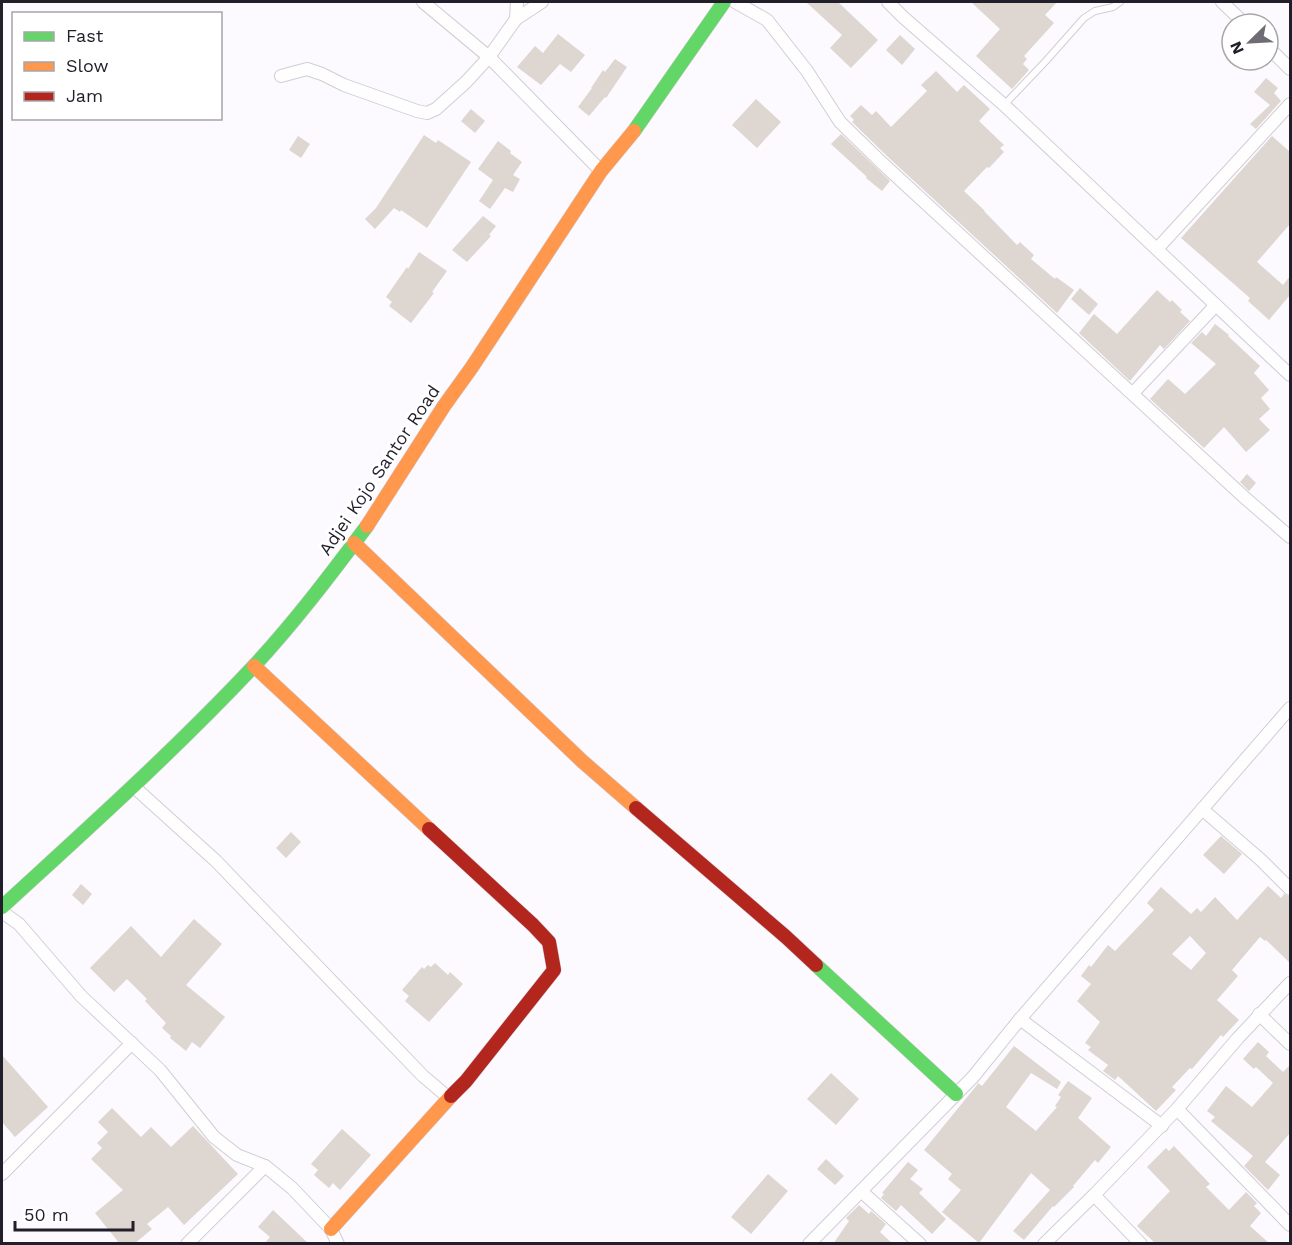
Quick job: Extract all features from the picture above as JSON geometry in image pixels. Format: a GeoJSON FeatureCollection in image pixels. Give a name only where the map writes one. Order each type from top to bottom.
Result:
{"type":"FeatureCollection","features":[{"type":"Feature","properties":{"kind":"street"},"geometry":{"type":"LineString","coordinates":[[423,2],[489,57],[601,171]]}},
{"type":"Feature","properties":{"kind":"street"},"geometry":{"type":"LineString","coordinates":[[516,19],[517,2]]}},
{"type":"Feature","properties":{"kind":"street"},"geometry":{"type":"LineString","coordinates":[[281,76],[307,69],[344,85],[427,113],[436,109],[466,82],[489,57],[516,19],[542,2]]}},
{"type":"Feature","properties":{"kind":"street","name":"Adjei Kojo Santor Road"},"geometry":{"type":"LineString","coordinates":[[2,909],[133,786],[254,666],[317,592],[404,470],[444,406],[601,171],[638,125],[724,2]]}},
{"type":"Feature","properties":{"kind":"street"},"geometry":{"type":"LineString","coordinates":[[735,2],[767,21],[807,71],[840,122],[881,162],[1290,537]]}},
{"type":"Feature","properties":{"kind":"street"},"geometry":{"type":"LineString","coordinates":[[888,2],[1004,105],[1290,375]]}},
{"type":"Feature","properties":{"kind":"street"},"geometry":{"type":"LineString","coordinates":[[1157,249],[1290,104]]}},
{"type":"Feature","properties":{"kind":"street"},"geometry":{"type":"LineString","coordinates":[[1133,393],[1215,306]]}},
{"type":"Feature","properties":{"kind":"street"},"geometry":{"type":"LineString","coordinates":[[354,543],[582,761],[786,937],[957,1094]]}},
{"type":"Feature","properties":{"kind":"street"},"geometry":{"type":"LineString","coordinates":[[254,666],[533,925],[549,942],[554,970],[466,1081],[331,1230]]}},
{"type":"Feature","properties":{"kind":"street"},"geometry":{"type":"LineString","coordinates":[[809,1244],[973,1077],[1020,1018],[1290,708]]}},
{"type":"Feature","properties":{"kind":"street"},"geometry":{"type":"LineString","coordinates":[[133,786],[216,861],[423,1076],[449,1098]]}},
{"type":"Feature","properties":{"kind":"street"},"geometry":{"type":"LineString","coordinates":[[1202,809],[1261,860],[1290,889]]}},
{"type":"Feature","properties":{"kind":"street"},"geometry":{"type":"LineString","coordinates":[[2,909],[19,924],[81,996],[160,1070],[214,1137],[237,1155],[265,1166],[292,1188],[331,1230],[338,1244]]}},
{"type":"Feature","properties":{"kind":"street"},"geometry":{"type":"LineString","coordinates":[[1044,1244],[1178,1109],[1259,1014],[1290,982]]}},
{"type":"Feature","properties":{"kind":"street"},"geometry":{"type":"LineString","coordinates":[[1259,1014],[1290,1044]]}},
{"type":"Feature","properties":{"kind":"street"},"geometry":{"type":"LineString","coordinates":[[1020,1018],[1162,1126]]}},
{"type":"Feature","properties":{"kind":"street"},"geometry":{"type":"LineString","coordinates":[[2,1174],[132,1043]]}},
{"type":"Feature","properties":{"kind":"street"},"geometry":{"type":"LineString","coordinates":[[1178,1109],[1290,1225]]}},
{"type":"Feature","properties":{"kind":"street"},"geometry":{"type":"LineString","coordinates":[[187,1244],[265,1166]]}},
{"type":"Feature","properties":{"kind":"street"},"geometry":{"type":"LineString","coordinates":[[861,1191],[920,1244]]}},
{"type":"Feature","properties":{"kind":"street"},"geometry":{"type":"LineString","coordinates":[[1094,1195],[1141,1244]]}},
{"type":"Feature","properties":{"kind":"lane"},"geometry":{"type":"LineString","coordinates":[[1004,105],[1046,62],[1084,18],[1095,11],[1113,7],[1120,2]]}},
{"type":"Feature","properties":{"kind":"building"},"geometry":{"type":"Polygon","coordinates":[[[806,2],[838,2],[878,40],[851,68],[830,48],[842,35],[806,2]]]}},
{"type":"Feature","properties":{"kind":"building"},"geometry":{"type":"Polygon","coordinates":[[[971,2],[1057,2],[1045,15],[1054,23],[1024,56],[1027,59],[1023,64],[1029,70],[1012,89],[976,56],[1000,29],[971,2]]]}},
{"type":"Feature","properties":{"kind":"building"},"geometry":{"type":"Polygon","coordinates":[[[558,34],[585,55],[571,72],[560,64],[541,85],[517,67],[535,46],[543,53],[558,34]]]}},
{"type":"Feature","properties":{"kind":"building"},"geometry":{"type":"Polygon","coordinates":[[[900,35],[915,49],[902,65],[886,50],[900,35]]]}},
{"type":"Feature","properties":{"kind":"building"},"geometry":{"type":"Polygon","coordinates":[[[615,59],[627,67],[606,98],[589,116],[578,107],[603,70],[605,72],[615,59]]]}},
{"type":"Feature","properties":{"kind":"building"},"geometry":{"type":"Polygon","coordinates":[[[936,71],[957,92],[964,85],[990,109],[979,121],[1004,145],[1000,148],[1004,152],[964,191],[1017,245],[1020,242],[1034,255],[1031,259],[1055,279],[1056,277],[1074,290],[1057,313],[852,122],[854,120],[850,116],[861,105],[872,115],[876,111],[891,127],[927,91],[921,85],[936,71]]]}},
{"type":"Feature","properties":{"kind":"building"},"geometry":{"type":"Polygon","coordinates":[[[1266,78],[1278,88],[1274,93],[1281,101],[1256,129],[1250,124],[1270,105],[1254,92],[1266,78]]]}},
{"type":"Feature","properties":{"kind":"building"},"geometry":{"type":"Polygon","coordinates":[[[756,99],[781,122],[757,148],[732,125],[756,99]]]}},
{"type":"Feature","properties":{"kind":"building"},"geometry":{"type":"Polygon","coordinates":[[[471,109],[485,121],[475,133],[461,121],[471,109]]]}},
{"type":"Feature","properties":{"kind":"building"},"geometry":{"type":"Polygon","coordinates":[[[841,134],[890,181],[882,191],[831,144],[841,134]]]}},
{"type":"Feature","properties":{"kind":"building"},"geometry":{"type":"Polygon","coordinates":[[[424,135],[436,143],[438,140],[471,162],[427,228],[401,210],[400,212],[394,208],[375,229],[365,219],[376,208],[424,135]]]}},
{"type":"Feature","properties":{"kind":"building"},"geometry":{"type":"Polygon","coordinates":[[[298,136],[310,144],[301,158],[289,150],[298,136]]]}},
{"type":"Feature","properties":{"kind":"building"},"geometry":{"type":"Polygon","coordinates":[[[1272,136],[1290,152],[1290,224],[1257,262],[1283,285],[1290,276],[1290,295],[1269,320],[1248,301],[1250,298],[1181,238],[1272,136]]]}},
{"type":"Feature","properties":{"kind":"building"},"geometry":{"type":"Polygon","coordinates":[[[498,141],[522,162],[513,175],[520,179],[513,192],[505,188],[490,209],[479,201],[493,180],[478,169],[498,141]]]}},
{"type":"Feature","properties":{"kind":"building"},"geometry":{"type":"Polygon","coordinates":[[[483,216],[496,226],[489,235],[491,236],[467,262],[452,250],[483,216]]]}},
{"type":"Feature","properties":{"kind":"building"},"geometry":{"type":"Polygon","coordinates":[[[419,252],[447,271],[432,292],[434,293],[411,323],[389,306],[392,302],[386,297],[419,252]]]}},
{"type":"Feature","properties":{"kind":"building"},"geometry":{"type":"Polygon","coordinates":[[[1080,288],[1098,304],[1089,315],[1071,299],[1080,288]]]}},
{"type":"Feature","properties":{"kind":"building"},"geometry":{"type":"Polygon","coordinates":[[[1157,290],[1170,302],[1172,300],[1190,321],[1164,349],[1160,345],[1130,381],[1079,333],[1094,314],[1117,334],[1157,290]]]}},
{"type":"Feature","properties":{"kind":"building"},"geometry":{"type":"Polygon","coordinates":[[[1215,324],[1260,366],[1254,373],[1269,390],[1261,398],[1270,409],[1259,419],[1270,430],[1246,452],[1224,427],[1204,448],[1150,399],[1168,379],[1185,394],[1216,364],[1191,343],[1202,332],[1206,336],[1215,324]]]}},
{"type":"Feature","properties":{"kind":"building"},"geometry":{"type":"Polygon","coordinates":[[[1247,474],[1256,483],[1249,491],[1240,482],[1247,474]]]}},
{"type":"Feature","properties":{"kind":"building"},"geometry":{"type":"Polygon","coordinates":[[[291,832],[301,842],[286,858],[276,848],[291,832]]]}},
{"type":"Feature","properties":{"kind":"building"},"geometry":{"type":"Polygon","coordinates":[[[1221,836],[1242,854],[1224,874],[1203,855],[1221,836]]]}},
{"type":"Feature","properties":{"kind":"building"},"geometry":{"type":"Polygon","coordinates":[[[81,884],[92,894],[83,905],[72,895],[81,884]]]}},
{"type":"Feature","properties":{"kind":"building"},"geometry":{"type":"Polygon","coordinates":[[[1268,886],[1281,898],[1284,894],[1290,897],[1290,963],[1260,937],[1232,970],[1238,976],[1217,1000],[1239,1020],[1223,1037],[1221,1035],[1192,1069],[1190,1068],[1172,1087],[1176,1090],[1156,1111],[1118,1076],[1115,1080],[1103,1071],[1108,1065],[1088,1050],[1091,1047],[1085,1043],[1100,1022],[1077,1001],[1091,984],[1081,976],[1108,945],[1115,951],[1154,910],[1147,903],[1161,887],[1191,914],[1197,908],[1201,912],[1215,897],[1237,920],[1268,886]],[[1190,936],[1172,954],[1191,970],[1206,953],[1190,936]]]}},
{"type":"Feature","properties":{"kind":"building"},"geometry":{"type":"Polygon","coordinates":[[[194,919],[222,944],[186,985],[225,1017],[200,1048],[192,1042],[186,1051],[170,1038],[171,1036],[162,1028],[166,1023],[127,979],[114,992],[90,968],[131,926],[161,957],[194,919]]]}},
{"type":"Feature","properties":{"kind":"building"},"geometry":{"type":"Polygon","coordinates":[[[435,963],[448,975],[450,972],[463,984],[429,1022],[405,1001],[409,996],[402,990],[422,967],[424,969],[428,965],[431,967],[435,963]]]}},
{"type":"Feature","properties":{"kind":"building"},"geometry":{"type":"Polygon","coordinates":[[[1258,1042],[1269,1052],[1266,1056],[1283,1072],[1290,1065],[1290,1133],[1265,1162],[1280,1175],[1268,1190],[1244,1166],[1253,1156],[1211,1121],[1215,1117],[1207,1111],[1226,1086],[1252,1107],[1273,1083],[1256,1067],[1254,1069],[1243,1059],[1258,1042]]]}},
{"type":"Feature","properties":{"kind":"building"},"geometry":{"type":"Polygon","coordinates":[[[1014,1046],[1061,1082],[1057,1089],[1031,1073],[1006,1107],[1036,1131],[1057,1107],[1055,1106],[1061,1097],[1058,1095],[1068,1081],[1092,1098],[1078,1118],[1111,1147],[1098,1163],[1095,1160],[1074,1187],[1053,1206],[1024,1240],[1013,1231],[1050,1190],[1031,1173],[979,1243],[942,1212],[961,1190],[948,1179],[952,1174],[924,1150],[978,1083],[982,1086],[1014,1046]]]}},
{"type":"Feature","properties":{"kind":"building"},"geometry":{"type":"Polygon","coordinates":[[[2,1055],[48,1107],[15,1137],[2,1122],[2,1055]]]}},
{"type":"Feature","properties":{"kind":"building"},"geometry":{"type":"Polygon","coordinates":[[[831,1073],[859,1099],[836,1125],[807,1099],[831,1073]]]}},
{"type":"Feature","properties":{"kind":"building"},"geometry":{"type":"Polygon","coordinates":[[[112,1108],[141,1137],[151,1127],[171,1147],[193,1126],[238,1174],[184,1225],[168,1207],[147,1224],[152,1229],[134,1244],[120,1244],[95,1213],[123,1190],[91,1159],[102,1148],[97,1143],[108,1132],[98,1122],[112,1108]]]}},
{"type":"Feature","properties":{"kind":"building"},"geometry":{"type":"Polygon","coordinates":[[[342,1129],[371,1155],[340,1190],[333,1183],[329,1188],[314,1175],[318,1170],[311,1164],[342,1129]]]}},
{"type":"Feature","properties":{"kind":"building"},"geometry":{"type":"Polygon","coordinates":[[[1174,1146],[1210,1184],[1206,1187],[1229,1210],[1246,1192],[1257,1203],[1254,1206],[1261,1213],[1250,1226],[1270,1244],[1156,1244],[1137,1226],[1170,1191],[1147,1167],[1166,1148],[1169,1151],[1174,1146]]]}},
{"type":"Feature","properties":{"kind":"building"},"geometry":{"type":"Polygon","coordinates":[[[826,1159],[844,1176],[835,1185],[817,1169],[826,1159]]]}},
{"type":"Feature","properties":{"kind":"building"},"geometry":{"type":"Polygon","coordinates":[[[908,1162],[918,1170],[910,1179],[923,1189],[919,1193],[946,1219],[932,1234],[901,1205],[896,1211],[881,1198],[884,1194],[882,1193],[908,1162]]]}},
{"type":"Feature","properties":{"kind":"building"},"geometry":{"type":"Polygon","coordinates":[[[768,1174],[788,1191],[751,1234],[731,1217],[768,1174]]]}},
{"type":"Feature","properties":{"kind":"building"},"geometry":{"type":"Polygon","coordinates":[[[859,1205],[869,1214],[871,1211],[886,1224],[880,1232],[893,1244],[833,1244],[849,1221],[846,1218],[859,1205]]]}},
{"type":"Feature","properties":{"kind":"building"},"geometry":{"type":"Polygon","coordinates":[[[273,1210],[309,1244],[264,1244],[270,1237],[258,1227],[273,1210]]]}},
{"type":"Feature","properties":{"kind":"traffic: fast"},"geometry":{"type":"LineString","coordinates":[[634,131],[724,2]]}},
{"type":"Feature","properties":{"kind":"traffic: fast"},"geometry":{"type":"LineString","coordinates":[[2,907],[161,760],[223,699],[298,616],[367,526]]}},
{"type":"Feature","properties":{"kind":"traffic: fast"},"geometry":{"type":"LineString","coordinates":[[816,965],[956,1094]]}},
{"type":"Feature","properties":{"kind":"traffic: slow"},"geometry":{"type":"LineString","coordinates":[[367,526],[601,171],[634,131]]}},
{"type":"Feature","properties":{"kind":"traffic: slow"},"geometry":{"type":"LineString","coordinates":[[354,543],[582,761],[636,808]]}},
{"type":"Feature","properties":{"kind":"traffic: slow"},"geometry":{"type":"LineString","coordinates":[[254,666],[429,829]]}},
{"type":"Feature","properties":{"kind":"traffic: slow"},"geometry":{"type":"LineString","coordinates":[[331,1229],[451,1096]]}},
{"type":"Feature","properties":{"kind":"traffic: jam"},"geometry":{"type":"LineString","coordinates":[[636,808],[816,965]]}},
{"type":"Feature","properties":{"kind":"traffic: jam"},"geometry":{"type":"LineString","coordinates":[[429,829],[549,942],[554,970],[466,1081],[451,1096]]}}]}
